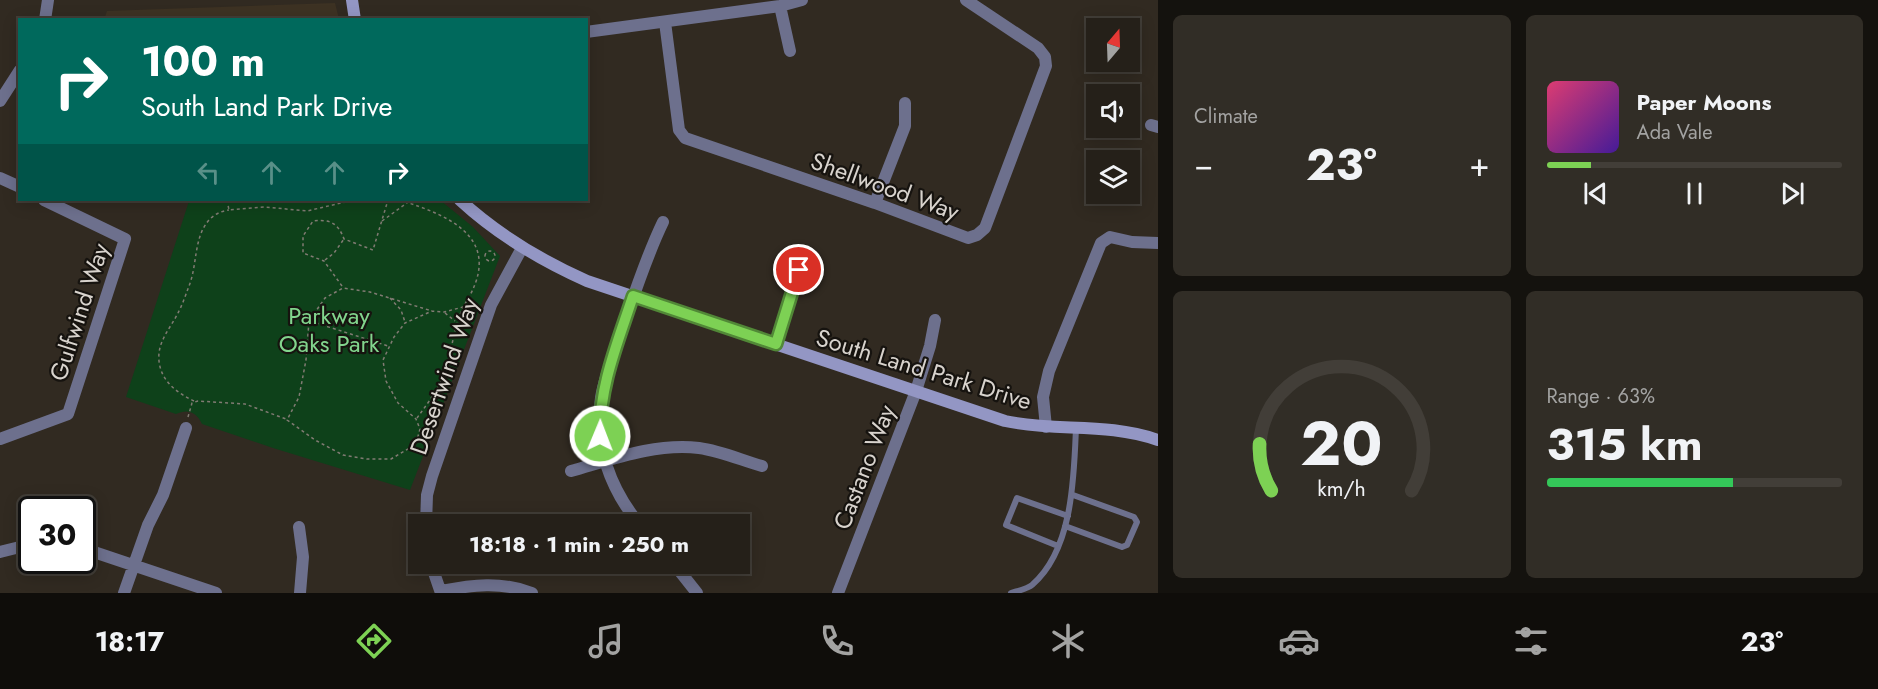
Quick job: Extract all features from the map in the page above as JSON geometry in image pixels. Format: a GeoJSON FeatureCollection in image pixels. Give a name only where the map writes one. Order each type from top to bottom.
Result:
{"type":"FeatureCollection","features":[{"type":"Feature","properties":{"kind":"street"},"geometry":{"type":"LineString","coordinates":[[45,18],[48,0]]}},
{"type":"Feature","properties":{"kind":"street"},"geometry":{"type":"LineString","coordinates":[[352,0],[355,18]]}},
{"type":"Feature","properties":{"kind":"street"},"geometry":{"type":"LineString","coordinates":[[588,32],[780,6],[802,0]]}},
{"type":"Feature","properties":{"kind":"street","name":"Shellwood Way"},"geometry":{"type":"LineString","coordinates":[[665,22],[678,130],[685,138],[875,203],[968,238],[977,235],[985,228],[1046,66],[1045,57],[1038,48],[966,0]]}},
{"type":"Feature","properties":{"kind":"street"},"geometry":{"type":"LineString","coordinates":[[780,6],[790,51]]}},
{"type":"Feature","properties":{"kind":"street"},"geometry":{"type":"LineString","coordinates":[[0,101],[18,73]]}},
{"type":"Feature","properties":{"kind":"street"},"geometry":{"type":"LineString","coordinates":[[875,203],[905,126],[905,103]]}},
{"type":"Feature","properties":{"kind":"street"},"geometry":{"type":"LineString","coordinates":[[0,178],[18,187]]}},
{"type":"Feature","properties":{"kind":"street","name":"Gulfwind Way"},"geometry":{"type":"LineString","coordinates":[[0,439],[68,414],[125,239],[46,201]]}},
{"type":"Feature","properties":{"kind":"street","name":"South Land Park Drive"},"geometry":{"type":"LineString","coordinates":[[461,201],[502,235],[522,248],[567,272],[633,296],[1005,421],[1046,427],[1076,426],[1125,431],[1158,440]]}},
{"type":"Feature","properties":{"kind":"street"},"geometry":{"type":"LineString","coordinates":[[632,514],[617,493],[605,462],[600,436],[601,398],[633,296],[663,222]]}},
{"type":"Feature","properties":{"kind":"street"},"geometry":{"type":"LineString","coordinates":[[1046,427],[1043,397],[1049,371],[1101,243],[1110,237],[1146,244],[1158,243]]}},
{"type":"Feature","properties":{"kind":"street","name":"Desertwind Way"},"geometry":{"type":"LineString","coordinates":[[426,514],[427,495],[432,476],[487,315],[498,290],[522,248]]}},
{"type":"Feature","properties":{"kind":"street"},"geometry":{"type":"LineString","coordinates":[[776,344],[799,270]]}},
{"type":"Feature","properties":{"kind":"street","name":"Castano Way"},"geometry":{"type":"LineString","coordinates":[[838,593],[916,391],[930,346],[935,320]]}},
{"type":"Feature","properties":{"kind":"street"},"geometry":{"type":"LineString","coordinates":[[124,593],[148,525],[163,495],[186,428]]}},
{"type":"Feature","properties":{"kind":"street"},"geometry":{"type":"LineString","coordinates":[[571,471],[645,451],[680,447],[719,452],[762,466]]}},
{"type":"Feature","properties":{"kind":"street"},"geometry":{"type":"LineString","coordinates":[[299,527],[303,557],[300,593]]}},
{"type":"Feature","properties":{"kind":"street"},"geometry":{"type":"LineString","coordinates":[[0,552],[18,548]]}},
{"type":"Feature","properties":{"kind":"street"},"geometry":{"type":"LineString","coordinates":[[96,553],[216,593]]}},
{"type":"Feature","properties":{"kind":"street"},"geometry":{"type":"LineString","coordinates":[[435,574],[441,592],[466,586],[494,585],[511,586],[532,593]]}},
{"type":"Feature","properties":{"kind":"street"},"geometry":{"type":"LineString","coordinates":[[682,574],[697,593]]}},
{"type":"Feature","properties":{"kind":"lane"},"geometry":{"type":"LineString","coordinates":[[1011,593],[1031,586],[1047,568],[1058,546],[1073,495],[1076,426]]}},
{"type":"Feature","properties":{"kind":"lane"},"geometry":{"type":"LineString","coordinates":[[1065,526],[1122,547],[1127,545],[1137,522],[1134,517],[1073,495]]}},
{"type":"Feature","properties":{"kind":"lane"},"geometry":{"type":"LineString","coordinates":[[1058,546],[1006,525],[1017,498],[1068,516]]}},
{"type":"Feature","properties":{"kind":"path"},"geometry":{"type":"LineString","coordinates":[[227,201],[229,210]]}},
{"type":"Feature","properties":{"kind":"path"},"geometry":{"type":"LineString","coordinates":[[350,201],[307,211],[265,207],[229,210],[214,215],[206,223],[201,234],[191,282],[179,312],[165,334],[159,352],[160,364],[166,380],[183,396],[194,401],[244,404],[287,420],[315,440],[343,455],[367,459],[391,459],[413,446],[420,429],[416,419],[398,403],[386,381],[383,360],[405,323],[432,311]]}},
{"type":"Feature","properties":{"kind":"path"},"geometry":{"type":"LineString","coordinates":[[343,288],[324,261],[303,253],[303,236],[313,221],[325,219],[337,226],[344,239],[373,250],[388,201]]}},
{"type":"Feature","properties":{"kind":"path"},"geometry":{"type":"LineString","coordinates":[[404,201],[459,226],[473,241],[480,259],[480,271],[456,321],[444,376],[416,419]]}},
{"type":"Feature","properties":{"kind":"path"},"geometry":{"type":"LineString","coordinates":[[380,223],[408,202]]}},
{"type":"Feature","properties":{"kind":"path"},"geometry":{"type":"LineString","coordinates":[[324,261],[334,253],[344,239]]}},
{"type":"Feature","properties":{"kind":"path"},"geometry":{"type":"LineString","coordinates":[[485,258],[485,254],[489,251],[495,256]]}},
{"type":"Feature","properties":{"kind":"path"},"geometry":{"type":"LineString","coordinates":[[480,259],[485,258],[492,261],[495,256],[501,255]]}},
{"type":"Feature","properties":{"kind":"path"},"geometry":{"type":"LineString","coordinates":[[287,420],[299,397],[306,360],[309,321],[325,298],[343,288],[390,297],[432,311],[444,312],[463,307]]}},
{"type":"Feature","properties":{"kind":"path"},"geometry":{"type":"LineString","coordinates":[[390,297],[401,310],[405,323]]}},
{"type":"Feature","properties":{"kind":"path"},"geometry":{"type":"LineString","coordinates":[[444,312],[456,321]]}},
{"type":"Feature","properties":{"kind":"path"},"geometry":{"type":"LineString","coordinates":[[309,321],[390,346]]}},
{"type":"Feature","properties":{"kind":"path"},"geometry":{"type":"LineString","coordinates":[[189,413],[194,401]]}},
{"type":"Feature","properties":{"kind":"shaded area"},"geometry":{"type":"Polygon","coordinates":[[[335,3],[339,18],[105,18],[107,11],[335,3]]]}},
{"type":"Feature","properties":{"kind":"green space","name":"Parkway Oaks Park"},"geometry":{"type":"Polygon","coordinates":[[[189,201],[441,201],[473,227],[500,256],[410,490],[202,424],[191,412],[176,414],[126,397],[189,201]]]}},
{"type":"Feature","properties":{"kind":"route"},"geometry":{"type":"LineString","coordinates":[[600,436],[601,398],[605,380],[633,296],[776,344],[799,270]]}}]}
